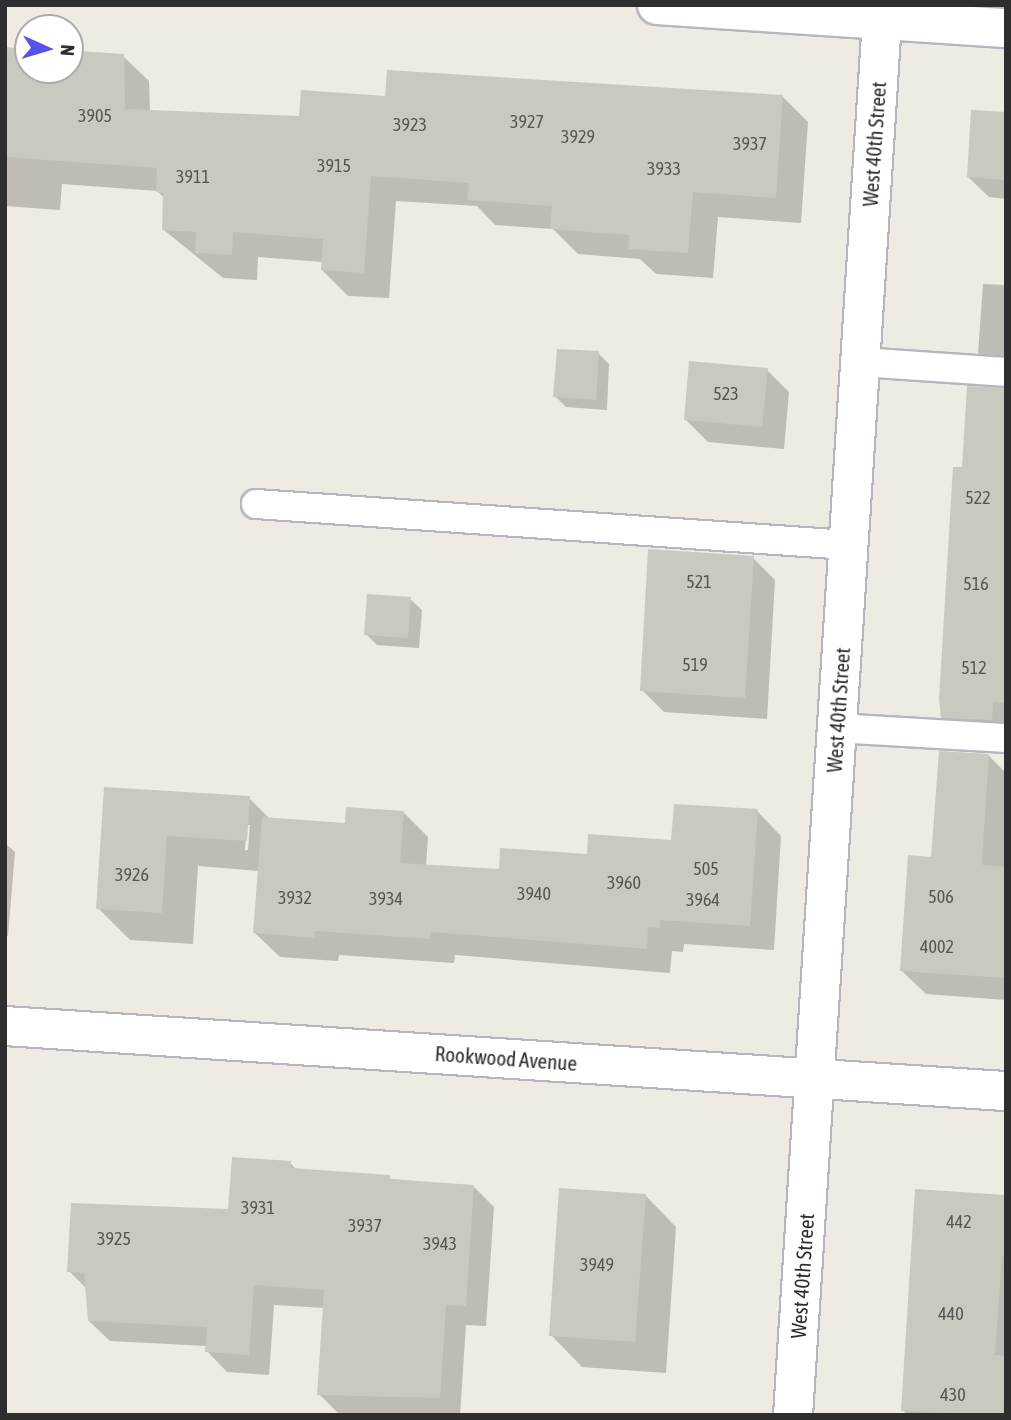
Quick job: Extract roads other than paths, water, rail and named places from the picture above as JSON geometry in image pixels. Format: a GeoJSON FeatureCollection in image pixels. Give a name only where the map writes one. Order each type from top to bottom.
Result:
{"type":"FeatureCollection","features":[{"type":"Feature","properties":{"kind":"street"},"geometry":{"type":"LineString","coordinates":[[657,5],[882,13],[1006,28]]}},
{"type":"Feature","properties":{"kind":"street","name":"West 40th Street"},"geometry":{"type":"LineString","coordinates":[[793,1415],[882,13]]}},
{"type":"Feature","properties":{"kind":"street","name":"Rookwood Avenue"},"geometry":{"type":"LineString","coordinates":[[5,1026],[1006,1091]]}},
{"type":"Feature","properties":{"kind":"lane"},"geometry":{"type":"LineString","coordinates":[[860,362],[1006,372]]}},
{"type":"Feature","properties":{"kind":"lane"},"geometry":{"type":"LineString","coordinates":[[256,504],[849,545]]}},
{"type":"Feature","properties":{"kind":"lane"},"geometry":{"type":"LineString","coordinates":[[837,728],[1006,738]]}}]}
